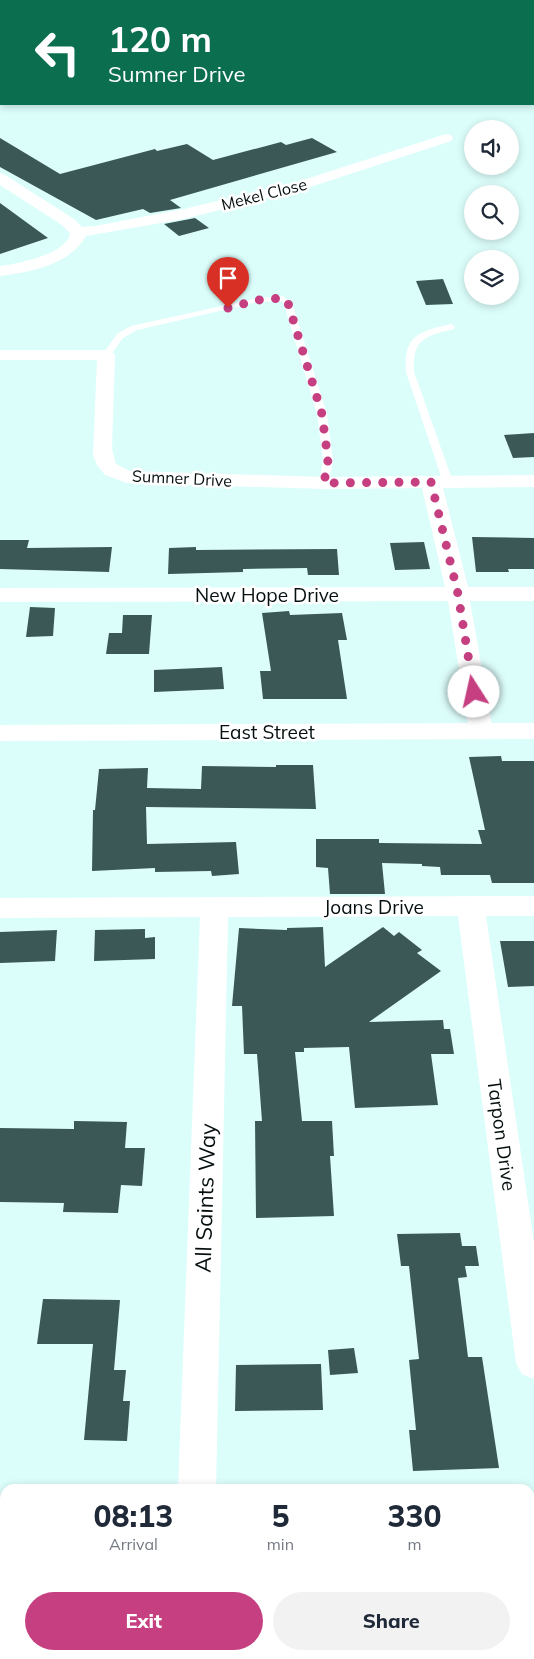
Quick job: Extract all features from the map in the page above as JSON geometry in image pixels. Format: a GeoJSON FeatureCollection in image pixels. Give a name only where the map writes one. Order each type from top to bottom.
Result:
{"type":"FeatureCollection","features":[{"type":"Feature","properties":{"kind":"main road","name":"East Street"},"geometry":{"type":"LineString","coordinates":[[0,733],[534,731]]}},
{"type":"Feature","properties":{"kind":"street","name":"Mekel Close"},"geometry":{"type":"LineString","coordinates":[[78,232],[95,231],[184,214],[302,185],[446,138]]}},
{"type":"Feature","properties":{"kind":"street"},"geometry":{"type":"LineString","coordinates":[[0,271],[31,266],[50,258],[65,250],[75,241],[78,232],[68,222],[2,182]]}},
{"type":"Feature","properties":{"kind":"street"},"geometry":{"type":"LineString","coordinates":[[0,355],[106,355]]}},
{"type":"Feature","properties":{"kind":"street","name":"Sumner Drive"},"geometry":{"type":"LineString","coordinates":[[106,355],[102,449],[104,460],[111,471],[127,477],[324,483],[534,481]]}},
{"type":"Feature","properties":{"kind":"street"},"geometry":{"type":"LineString","coordinates":[[440,482],[481,731]]}},
{"type":"Feature","properties":{"kind":"street","name":"New Hope Drive"},"geometry":{"type":"LineString","coordinates":[[0,595],[534,594]]}},
{"type":"Feature","properties":{"kind":"street","name":"Joans Drive"},"geometry":{"type":"LineString","coordinates":[[0,908],[534,906]]}},
{"type":"Feature","properties":{"kind":"street","name":"Tarpon Drive"},"geometry":{"type":"LineString","coordinates":[[471,907],[534,1363]]}},
{"type":"Feature","properties":{"kind":"street","name":"All Saints Way"},"geometry":{"type":"LineString","coordinates":[[196,1484],[214,908]]}},
{"type":"Feature","properties":{"kind":"lane"},"geometry":{"type":"LineString","coordinates":[[106,355],[120,336],[134,328],[258,300],[283,298],[288,303],[322,414],[328,460],[324,483]]}},
{"type":"Feature","properties":{"kind":"lane"},"geometry":{"type":"LineString","coordinates":[[440,482],[410,372],[409,354],[416,342],[429,332],[451,327]]}},
{"type":"Feature","properties":{"kind":"building"},"geometry":{"type":"Polygon","coordinates":[[[0,138],[60,174],[155,149],[157,151],[187,144],[213,160],[281,142],[286,145],[312,138],[337,152],[170,200],[181,208],[150,213],[143,209],[96,220],[0,167],[0,138]]]}},
{"type":"Feature","properties":{"kind":"building"},"geometry":{"type":"Polygon","coordinates":[[[0,203],[48,238],[0,254],[0,203]]]}},
{"type":"Feature","properties":{"kind":"building"},"geometry":{"type":"Polygon","coordinates":[[[195,218],[209,228],[179,236],[164,224],[195,218]]]}},
{"type":"Feature","properties":{"kind":"building"},"geometry":{"type":"Polygon","coordinates":[[[443,279],[453,304],[426,305],[416,281],[443,279]]]}},
{"type":"Feature","properties":{"kind":"building"},"geometry":{"type":"Polygon","coordinates":[[[534,433],[534,457],[513,458],[504,435],[534,433]]]}},
{"type":"Feature","properties":{"kind":"building"},"geometry":{"type":"Polygon","coordinates":[[[472,537],[534,538],[534,569],[508,569],[509,572],[476,572],[472,537]]]}},
{"type":"Feature","properties":{"kind":"building"},"geometry":{"type":"Polygon","coordinates":[[[0,540],[29,540],[27,548],[112,547],[109,572],[0,569],[0,540]]]}},
{"type":"Feature","properties":{"kind":"building"},"geometry":{"type":"Polygon","coordinates":[[[424,542],[430,569],[395,570],[390,543],[424,542]]]}},
{"type":"Feature","properties":{"kind":"building"},"geometry":{"type":"Polygon","coordinates":[[[196,547],[196,550],[337,549],[339,575],[308,575],[307,568],[243,569],[243,572],[168,574],[169,548],[196,547]]]}},
{"type":"Feature","properties":{"kind":"building"},"geometry":{"type":"Polygon","coordinates":[[[30,607],[55,608],[53,636],[26,637],[30,607]]]}},
{"type":"Feature","properties":{"kind":"building"},"geometry":{"type":"Polygon","coordinates":[[[289,611],[290,615],[342,613],[347,640],[338,640],[347,699],[263,699],[260,671],[271,671],[262,613],[289,611]]]}},
{"type":"Feature","properties":{"kind":"building"},"geometry":{"type":"Polygon","coordinates":[[[123,615],[152,615],[149,654],[106,654],[109,633],[122,633],[123,615]]]}},
{"type":"Feature","properties":{"kind":"building"},"geometry":{"type":"Polygon","coordinates":[[[222,667],[224,689],[154,692],[154,670],[222,667]]]}},
{"type":"Feature","properties":{"kind":"building"},"geometry":{"type":"Polygon","coordinates":[[[501,756],[502,761],[534,761],[534,883],[492,883],[490,875],[441,875],[440,867],[422,866],[422,864],[382,863],[385,894],[330,894],[328,868],[316,867],[316,839],[379,839],[379,843],[482,844],[478,830],[485,830],[469,757],[501,756]]]}},
{"type":"Feature","properties":{"kind":"building"},"geometry":{"type":"Polygon","coordinates":[[[276,765],[313,765],[316,809],[146,807],[147,844],[236,842],[239,874],[212,876],[211,871],[155,872],[155,868],[92,871],[93,810],[95,810],[99,769],[148,768],[147,788],[201,789],[202,766],[276,767],[276,765]]]}},
{"type":"Feature","properties":{"kind":"building"},"geometry":{"type":"Polygon","coordinates":[[[323,927],[325,967],[383,927],[394,936],[399,932],[422,950],[417,953],[441,971],[369,1022],[443,1020],[444,1029],[450,1029],[454,1054],[431,1054],[438,1105],[355,1108],[349,1047],[304,1048],[304,1052],[295,1052],[302,1121],[332,1121],[334,1156],[330,1156],[334,1216],[256,1218],[255,1121],[262,1121],[257,1054],[244,1054],[242,1006],[232,1006],[239,928],[287,930],[287,928],[323,927]]]}},
{"type":"Feature","properties":{"kind":"building"},"geometry":{"type":"Polygon","coordinates":[[[145,929],[145,938],[155,937],[155,959],[94,961],[95,930],[145,929]]]}},
{"type":"Feature","properties":{"kind":"building"},"geometry":{"type":"Polygon","coordinates":[[[57,930],[55,961],[0,963],[0,932],[57,930]]]}},
{"type":"Feature","properties":{"kind":"building"},"geometry":{"type":"Polygon","coordinates":[[[500,941],[534,941],[534,986],[508,987],[500,941]]]}},
{"type":"Feature","properties":{"kind":"building"},"geometry":{"type":"Polygon","coordinates":[[[74,1121],[127,1122],[125,1148],[145,1148],[142,1186],[121,1185],[118,1213],[63,1212],[64,1203],[0,1202],[0,1128],[74,1129],[74,1121]]]}},
{"type":"Feature","properties":{"kind":"building"},"geometry":{"type":"Polygon","coordinates":[[[460,1233],[462,1246],[476,1246],[479,1266],[465,1266],[467,1277],[458,1278],[468,1357],[482,1357],[499,1468],[413,1471],[409,1430],[416,1430],[409,1360],[419,1359],[409,1266],[401,1266],[397,1234],[460,1233]]]}},
{"type":"Feature","properties":{"kind":"building"},"geometry":{"type":"Polygon","coordinates":[[[43,1299],[120,1300],[114,1370],[126,1370],[123,1401],[130,1401],[127,1441],[84,1440],[93,1344],[37,1344],[43,1299]]]}},
{"type":"Feature","properties":{"kind":"building"},"geometry":{"type":"Polygon","coordinates":[[[354,1348],[358,1373],[330,1375],[328,1350],[354,1348]]]}},
{"type":"Feature","properties":{"kind":"building"},"geometry":{"type":"Polygon","coordinates":[[[321,1364],[323,1410],[235,1411],[236,1365],[321,1364]]]}},
{"type":"Feature","properties":{"kind":"route"},"geometry":{"type":"LineString","coordinates":[[228,308],[258,300],[283,298],[288,303],[322,414],[328,460],[324,483],[431,482],[458,594],[474,692]]}}]}
